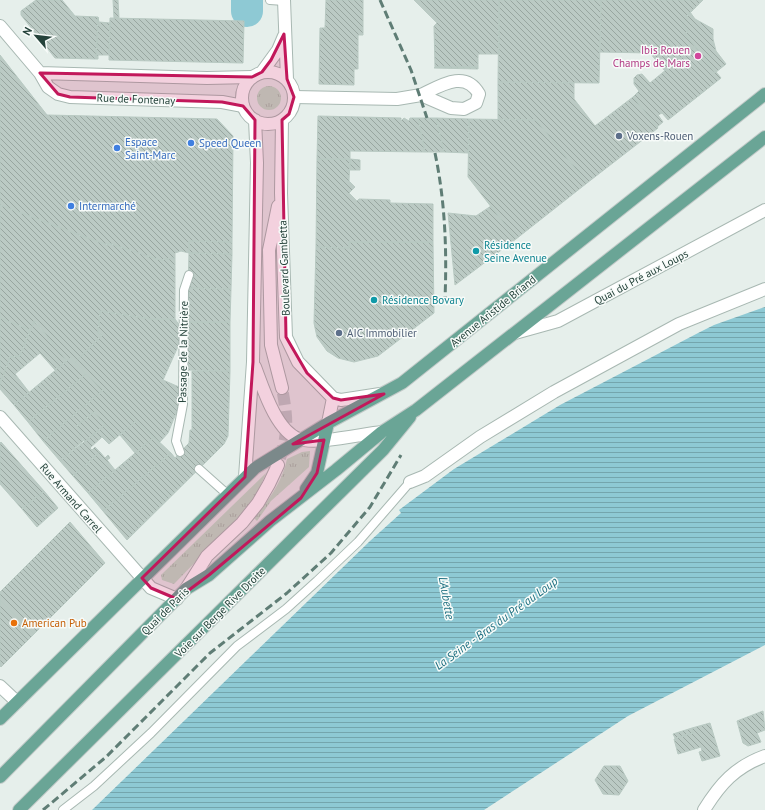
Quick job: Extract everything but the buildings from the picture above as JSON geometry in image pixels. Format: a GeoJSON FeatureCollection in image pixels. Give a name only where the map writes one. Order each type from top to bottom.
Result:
{"type":"FeatureCollection","features":[{"type":"Feature","properties":{"kind":"main road","name":"Avenue Aristide Briand"},"geometry":{"type":"LineString","coordinates":[[245,477],[255,468],[328,423],[384,394],[432,360],[765,94]]}},
{"type":"Feature","properties":{"kind":"main road"},"geometry":{"type":"LineString","coordinates":[[382,432],[416,410],[765,137]]}},
{"type":"Feature","properties":{"kind":"main road","name":"Voie sur Berge Rive Droite"},"geometry":{"type":"LineString","coordinates":[[19,810],[383,450],[416,410]]}},
{"type":"Feature","properties":{"kind":"main road"},"geometry":{"type":"LineString","coordinates":[[301,498],[316,474],[328,423]]}},
{"type":"Feature","properties":{"kind":"main road","name":"Quai de Paris"},"geometry":{"type":"LineString","coordinates":[[0,777],[186,589],[209,575],[270,522],[382,432]]}},
{"type":"Feature","properties":{"kind":"main road"},"geometry":{"type":"LineString","coordinates":[[0,719],[245,477]]}},
{"type":"Feature","properties":{"kind":"street"},"geometry":{"type":"LineString","coordinates":[[284,1],[284,34],[287,79]]}},
{"type":"Feature","properties":{"kind":"street","name":"Rue de Fontenay"},"geometry":{"type":"LineString","coordinates":[[0,26],[40,73],[48,86],[58,94],[70,97],[222,102],[243,106]]}},
{"type":"Feature","properties":{"kind":"street"},"geometry":{"type":"LineString","coordinates":[[257,75],[276,73],[287,79],[291,85],[294,97],[293,106],[289,114],[282,120],[264,124],[255,120],[248,114],[243,106],[243,90],[278,50],[284,34]]}},
{"type":"Feature","properties":{"kind":"street","name":"Rue de Fontenay"},"geometry":{"type":"LineString","coordinates":[[40,73],[207,78],[257,75]]}},
{"type":"Feature","properties":{"kind":"street"},"geometry":{"type":"LineString","coordinates":[[294,97],[396,99],[421,95]]}},
{"type":"Feature","properties":{"kind":"street"},"geometry":{"type":"LineString","coordinates":[[245,477],[253,362],[257,163],[255,120]]}},
{"type":"Feature","properties":{"kind":"street","name":"Boulevard Gambetta"},"geometry":{"type":"LineString","coordinates":[[282,120],[281,193],[286,337],[298,362],[333,398]]}},
{"type":"Feature","properties":{"kind":"street"},"geometry":{"type":"LineString","coordinates":[[281,193],[269,250],[271,345],[282,388]]}},
{"type":"Feature","properties":{"kind":"street","name":"Quai du Pré aux Loups"},"geometry":{"type":"LineString","coordinates":[[513,334],[558,321],[765,210]]}},
{"type":"Feature","properties":{"kind":"street"},"geometry":{"type":"LineString","coordinates":[[410,482],[425,476],[480,437],[554,392],[596,369],[679,324],[765,289]]}},
{"type":"Feature","properties":{"kind":"street"},"geometry":{"type":"LineString","coordinates":[[253,362],[264,392],[278,420],[291,436],[300,440],[315,441],[382,432]]}},
{"type":"Feature","properties":{"kind":"street"},"geometry":{"type":"LineString","coordinates":[[328,423],[333,398],[342,400],[384,394]]}},
{"type":"Feature","properties":{"kind":"street","name":"Rue Armand Carrel"},"geometry":{"type":"LineString","coordinates":[[0,417],[151,588],[176,599]]}},
{"type":"Feature","properties":{"kind":"street"},"geometry":{"type":"LineString","coordinates":[[186,589],[207,556],[242,523],[258,503],[278,465]]}},
{"type":"Feature","properties":{"kind":"street"},"geometry":{"type":"LineString","coordinates":[[0,686],[17,702]]}},
{"type":"Feature","properties":{"kind":"street"},"geometry":{"type":"LineString","coordinates":[[704,810],[716,791],[735,771],[765,756]]}},
{"type":"Feature","properties":{"kind":"lane"},"geometry":{"type":"LineString","coordinates":[[270,0],[284,1]]}},
{"type":"Feature","properties":{"kind":"lane","name":"Passage de la Nitrière"},"geometry":{"type":"LineString","coordinates":[[180,452],[176,441],[183,404],[184,290],[189,275]]}},
{"type":"Feature","properties":{"kind":"lane"},"geometry":{"type":"LineString","coordinates":[[199,469],[228,494]]}},
{"type":"Feature","properties":{"kind":"lane"},"geometry":{"type":"LineString","coordinates":[[63,810],[94,786],[151,733],[237,646],[286,609],[358,542],[410,482]]}},
{"type":"Feature","properties":{"kind":"highlighted area"},"geometry":{"type":"Polygon","coordinates":[[[284,34],[287,79],[294,97],[289,114],[282,120],[286,337],[307,373],[333,398],[341,400],[384,394],[293,444],[324,440],[317,473],[301,498],[209,575],[177,599],[151,588],[142,578],[245,477],[253,362],[255,120],[243,106],[222,102],[70,97],[58,94],[40,73],[252,77],[262,72],[271,60],[284,34]]]}},
{"type":"Feature","properties":{"kind":"green space"},"geometry":{"type":"Polygon","coordinates":[[[269,86],[278,89],[281,98],[278,107],[269,110],[260,107],[257,98],[260,89],[269,86]]]}},
{"type":"Feature","properties":{"kind":"green space"},"geometry":{"type":"Polygon","coordinates":[[[310,451],[309,467],[271,501],[257,521],[254,518],[278,483],[287,459],[302,452],[310,451]]]}},
{"type":"Feature","properties":{"kind":"green space"},"geometry":{"type":"Polygon","coordinates":[[[266,473],[257,494],[241,515],[174,584],[162,580],[161,575],[266,473]]]}},
{"type":"Feature","properties":{"kind":"water"},"geometry":{"type":"Polygon","coordinates":[[[765,307],[765,645],[628,716],[484,810],[92,810],[370,541],[401,513],[399,510],[454,469],[560,405],[714,325],[765,307]]]}},
{"type":"Feature","properties":{"kind":"waterway"},"geometry":{"type":"LineString","coordinates":[[247,0],[247,11]]}},
{"type":"Feature","properties":{"kind":"tunnel"},"geometry":{"type":"LineString","coordinates":[[280,458],[286,432],[285,407],[282,388]]}},
{"type":"Feature","properties":{"kind":"railway"},"geometry":{"type":"LineString","coordinates":[[380,0],[411,70],[427,118]]}},
{"type":"Feature","properties":{"kind":"railway"},"geometry":{"type":"LineString","coordinates":[[435,153],[443,207],[446,262],[445,299]]}},
{"type":"Feature","properties":{"kind":"railway"},"geometry":{"type":"LineString","coordinates":[[43,810],[106,757],[210,653],[287,593],[331,553],[370,507],[401,455]]}},
{"type":"Feature","properties":{"kind":"place","name":"Ibis Rouen Champs de Mars"},"geometry":{"type":"Point","coordinates":[698,56]}},
{"type":"Feature","properties":{"kind":"place","name":"Voxens-Rouen"},"geometry":{"type":"Point","coordinates":[619,136]}},
{"type":"Feature","properties":{"kind":"place","name":"Speed Queen"},"geometry":{"type":"Point","coordinates":[191,143]}},
{"type":"Feature","properties":{"kind":"place","name":"Espace Saint-Marc"},"geometry":{"type":"Point","coordinates":[117,148]}},
{"type":"Feature","properties":{"kind":"place","name":"Intermarché"},"geometry":{"type":"Point","coordinates":[71,206]}},
{"type":"Feature","properties":{"kind":"place","name":"Résidence Seine Avenue"},"geometry":{"type":"Point","coordinates":[476,251]}},
{"type":"Feature","properties":{"kind":"place","name":"Résidence Bovary"},"geometry":{"type":"Point","coordinates":[374,300]}},
{"type":"Feature","properties":{"kind":"place","name":"AIC Immobilier"},"geometry":{"type":"Point","coordinates":[339,333]}},
{"type":"Feature","properties":{"kind":"place","name":"American Pub"},"geometry":{"type":"Point","coordinates":[14,623]}},
{"type":"Feature","properties":{"kind":"water label","name":"L'Aubette"},"geometry":{"type":"Point","coordinates":[447,598]}},
{"type":"Feature","properties":{"kind":"water label","name":"La Seine - Bras du Pré au Loup"},"geometry":{"type":"Point","coordinates":[496,623]}}]}
